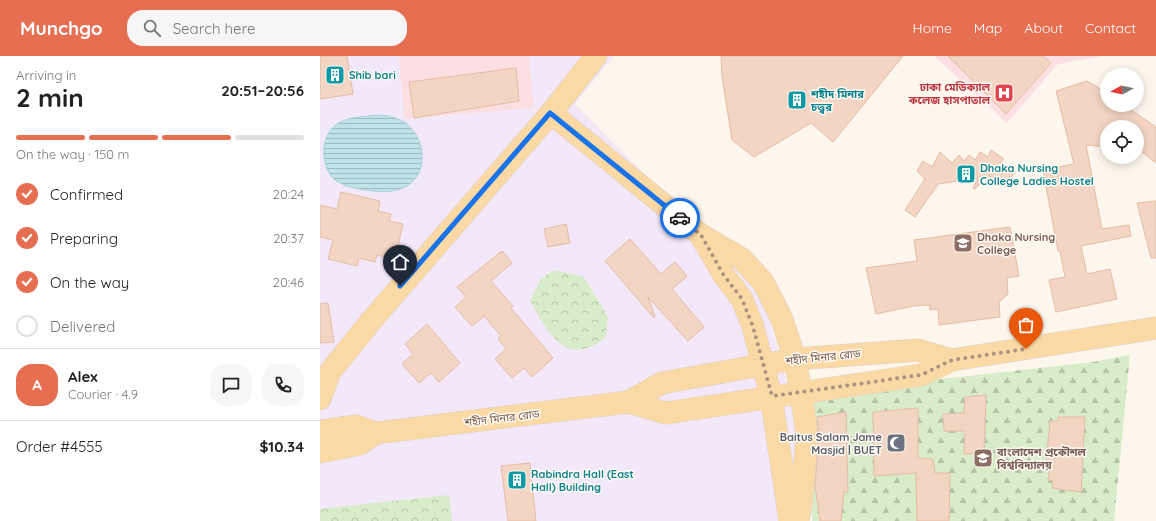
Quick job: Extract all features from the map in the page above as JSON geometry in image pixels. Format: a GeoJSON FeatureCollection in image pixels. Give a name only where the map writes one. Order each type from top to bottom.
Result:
{"type":"FeatureCollection","features":[{"type":"Feature","properties":{"kind":"main road"},"geometry":{"type":"LineString","coordinates":[[320,399],[330,372],[370,321],[550,113],[596,56]]}},
{"type":"Feature","properties":{"kind":"main road"},"geometry":{"type":"LineString","coordinates":[[550,113],[701,235],[742,259],[763,282],[781,317],[795,359],[801,392],[807,436],[798,521]]}},
{"type":"Feature","properties":{"kind":"main road"},"geometry":{"type":"LineString","coordinates":[[701,235],[723,274],[742,299],[753,327],[772,396],[790,521]]}},
{"type":"Feature","properties":{"kind":"main road","name":"শহীদ মিনার রোড"},"geometry":{"type":"LineString","coordinates":[[628,402],[666,413],[921,375],[952,360],[1156,328]]}},
{"type":"Feature","properties":{"kind":"main road","name":"শহীদ মিনার রোড"},"geometry":{"type":"LineString","coordinates":[[320,431],[356,426],[376,433],[628,402],[662,383],[795,359],[918,350],[952,360]]}},
{"type":"Feature","properties":{"kind":"main road","name":"শহীদ মিনার রোড"},"geometry":{"type":"LineString","coordinates":[[320,452],[360,444],[376,433]]}},
{"type":"Feature","properties":{"kind":"shaded area"},"geometry":{"type":"Polygon","coordinates":[[[320,56],[614,56],[575,104],[762,293],[792,401],[797,438],[800,521],[320,521],[320,56]]]}},
{"type":"Feature","properties":{"kind":"shaded area"},"geometry":{"type":"Polygon","coordinates":[[[399,56],[529,56],[534,108],[404,119],[399,56]]]}},
{"type":"Feature","properties":{"kind":"shaded area","name":"ঢাকা মেডিক্যাল কলেজ হাসপাতাল"},"geometry":{"type":"Polygon","coordinates":[[[934,56],[1103,56],[1058,64],[1007,123],[934,56]]]}},
{"type":"Feature","properties":{"kind":"green space"},"geometry":{"type":"Polygon","coordinates":[[[554,270],[584,277],[608,317],[606,337],[592,346],[580,350],[569,348],[560,343],[544,325],[530,301],[541,279],[554,270]]]}},
{"type":"Feature","properties":{"kind":"green space","name":"বাংলাদেশ প্রকৌশল বিশ্ববিদ্যালয়"},"geometry":{"type":"Polygon","coordinates":[[[1130,355],[1114,521],[812,521],[807,394],[1093,362],[1130,355]]]}},
{"type":"Feature","properties":{"kind":"green space"},"geometry":{"type":"Polygon","coordinates":[[[449,495],[452,521],[320,521],[320,509],[449,495]]]}},
{"type":"Feature","properties":{"kind":"water"},"geometry":{"type":"Polygon","coordinates":[[[378,115],[392,117],[404,122],[411,128],[420,142],[422,150],[421,167],[414,181],[397,190],[381,191],[365,190],[337,181],[329,173],[324,159],[327,135],[331,129],[342,121],[352,118],[378,115]]]}},
{"type":"Feature","properties":{"kind":"building","name":"Shib bari"},"geometry":{"type":"Polygon","coordinates":[[[320,56],[347,56],[353,94],[320,99],[320,56]]]}},
{"type":"Feature","properties":{"kind":"building","name":"শহীদ মিনার চত্ত্বর"},"geometry":{"type":"Polygon","coordinates":[[[721,56],[903,56],[833,142],[811,123],[754,157],[732,140],[722,76],[721,56]]]}},
{"type":"Feature","properties":{"kind":"building","name":"ঢাকা মেডিক্যাল কলেজ হাসপাতাল"},"geometry":{"type":"Polygon","coordinates":[[[948,56],[1043,56],[1051,63],[1006,114],[948,56]]]}},
{"type":"Feature","properties":{"kind":"building"},"geometry":{"type":"Polygon","coordinates":[[[516,68],[519,101],[414,118],[409,82],[516,68]]]}},
{"type":"Feature","properties":{"kind":"building"},"geometry":{"type":"Polygon","coordinates":[[[1087,81],[1100,89],[1100,112],[1134,112],[1156,127],[1156,163],[1144,154],[1144,120],[1100,120],[1100,146],[1086,145],[1102,229],[1129,225],[1131,236],[1081,246],[1087,274],[1110,269],[1117,299],[1056,312],[1049,280],[1065,277],[1060,251],[1058,251],[1043,170],[1074,164],[1056,91],[1087,81]]]}},
{"type":"Feature","properties":{"kind":"building","name":"Dhaka Nursing College Ladies Hostel"},"geometry":{"type":"Polygon","coordinates":[[[991,150],[1004,159],[1001,162],[1015,173],[1001,186],[990,176],[987,177],[975,189],[973,188],[978,178],[938,184],[915,217],[905,210],[925,179],[917,171],[923,161],[932,167],[940,152],[952,163],[959,155],[964,161],[969,155],[975,160],[980,152],[988,157],[991,150]]]}},
{"type":"Feature","properties":{"kind":"building"},"geometry":{"type":"Polygon","coordinates":[[[341,192],[380,201],[378,211],[391,214],[389,221],[403,224],[395,260],[377,255],[375,262],[359,258],[357,266],[328,259],[333,240],[320,237],[320,205],[337,209],[341,192]]]}},
{"type":"Feature","properties":{"kind":"building"},"geometry":{"type":"Polygon","coordinates":[[[1156,201],[1156,258],[1151,258],[1137,203],[1156,201]]]}},
{"type":"Feature","properties":{"kind":"building"},"geometry":{"type":"Polygon","coordinates":[[[566,224],[570,243],[548,247],[544,229],[566,224]]]}},
{"type":"Feature","properties":{"kind":"building"},"geometry":{"type":"Polygon","coordinates":[[[1010,227],[1019,276],[1007,278],[1008,294],[999,302],[1000,317],[939,325],[938,309],[930,310],[930,305],[913,306],[876,314],[866,268],[917,261],[914,240],[1010,227]]]}},
{"type":"Feature","properties":{"kind":"building"},"geometry":{"type":"Polygon","coordinates":[[[630,239],[661,274],[675,262],[687,276],[672,289],[704,327],[688,341],[648,297],[655,317],[654,318],[605,261],[630,239]]]}},
{"type":"Feature","properties":{"kind":"building"},"geometry":{"type":"Polygon","coordinates":[[[502,251],[512,263],[491,281],[513,306],[511,308],[553,358],[532,377],[524,368],[512,378],[495,359],[506,349],[498,339],[501,336],[484,316],[472,326],[455,307],[466,297],[457,287],[502,251]]]}},
{"type":"Feature","properties":{"kind":"building"},"geometry":{"type":"Polygon","coordinates":[[[328,303],[334,342],[320,343],[320,304],[328,303]]]}},
{"type":"Feature","properties":{"kind":"building"},"geometry":{"type":"Polygon","coordinates":[[[427,324],[460,363],[439,382],[431,373],[419,383],[402,364],[413,354],[405,344],[427,324]]]}},
{"type":"Feature","properties":{"kind":"building"},"geometry":{"type":"Polygon","coordinates":[[[986,395],[984,453],[964,454],[965,431],[944,431],[943,414],[964,413],[965,397],[986,395]]]}},
{"type":"Feature","properties":{"kind":"building","name":"Baitus Salam Jame Masjid | BUET"},"geometry":{"type":"Polygon","coordinates":[[[918,408],[918,458],[933,459],[935,473],[950,473],[949,521],[917,521],[916,473],[874,476],[873,412],[918,408]]]}},
{"type":"Feature","properties":{"kind":"building"},"geometry":{"type":"Polygon","coordinates":[[[846,412],[848,492],[844,492],[841,521],[820,521],[815,485],[819,437],[817,417],[846,412]]]}},
{"type":"Feature","properties":{"kind":"building"},"geometry":{"type":"Polygon","coordinates":[[[1058,417],[1085,417],[1081,492],[1052,488],[1053,481],[1048,480],[1051,463],[1046,463],[1050,421],[1058,421],[1058,417]]]}},
{"type":"Feature","properties":{"kind":"building","name":"Rabindra Hall (East Hall) Building"},"geometry":{"type":"Polygon","coordinates":[[[530,463],[536,521],[508,521],[501,466],[530,463]]]}},
{"type":"Feature","properties":{"kind":"way so far"},"geometry":{"type":"LineString","coordinates":[[680,218],[701,235],[723,274],[742,299],[753,327],[772,396],[921,375],[952,360],[1026,349]]}},
{"type":"Feature","properties":{"kind":"place","name":"Shib bari"},"geometry":{"type":"Point","coordinates":[335,75]}},
{"type":"Feature","properties":{"kind":"place","name":"ঢাকা মেডিক্যাল কলেজ হাসপাতাল"},"geometry":{"type":"Point","coordinates":[1004,93]}},
{"type":"Feature","properties":{"kind":"place","name":"শহীদ মিনার চত্ত্বর"},"geometry":{"type":"Point","coordinates":[797,100]}},
{"type":"Feature","properties":{"kind":"place","name":"Dhaka Nursing College Ladies Hostel"},"geometry":{"type":"Point","coordinates":[966,174]}},
{"type":"Feature","properties":{"kind":"place","name":"Dhaka Nursing College"},"geometry":{"type":"Point","coordinates":[963,243]}},
{"type":"Feature","properties":{"kind":"place","name":"Baitus Salam Jame Masjid | BUET"},"geometry":{"type":"Point","coordinates":[896,443]}},
{"type":"Feature","properties":{"kind":"place","name":"বাংলাদেশ প্রকৌশল বিশ্ববিদ্যালয়"},"geometry":{"type":"Point","coordinates":[983,458]}},
{"type":"Feature","properties":{"kind":"place","name":"Rabindra Hall (East Hall) Building"},"geometry":{"type":"Point","coordinates":[517,480]}},
{"type":"Feature","properties":{"kind":"route"},"geometry":{"type":"LineString","coordinates":[[400,286],[550,113],[680,218]]}}]}
